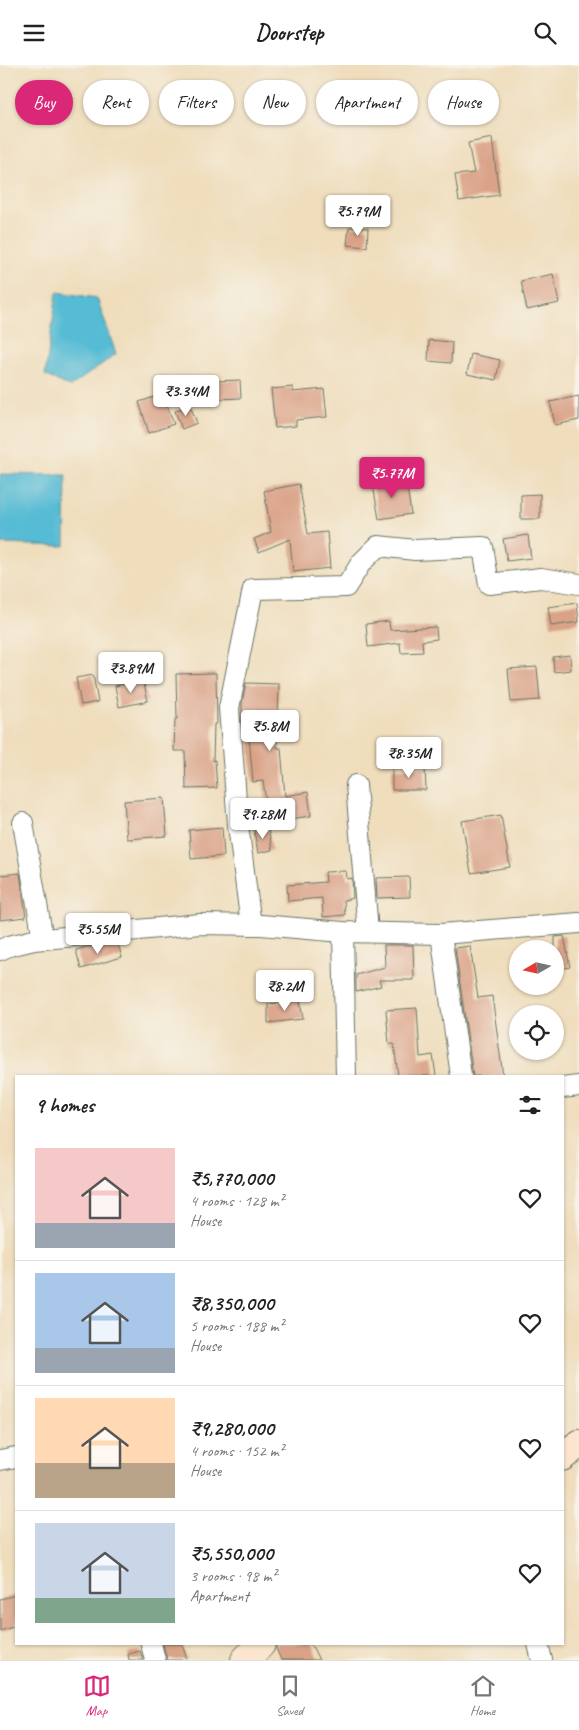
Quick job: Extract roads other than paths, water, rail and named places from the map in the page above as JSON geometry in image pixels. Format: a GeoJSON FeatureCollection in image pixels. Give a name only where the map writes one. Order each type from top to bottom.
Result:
{"type":"FeatureCollection","features":[{"type":"Feature","properties":{"kind":"main road"},"geometry":{"type":"LineString","coordinates":[[564,1455],[579,1444]]}},
{"type":"Feature","properties":{"kind":"street"},"geometry":{"type":"LineString","coordinates":[[250,925],[238,825],[230,708],[253,589],[346,587],[361,563],[378,546],[415,550],[483,547],[489,584],[541,578],[579,584]]}},
{"type":"Feature","properties":{"kind":"street"},"geometry":{"type":"LineString","coordinates":[[356,785],[368,933]]}},
{"type":"Feature","properties":{"kind":"street"},"geometry":{"type":"LineString","coordinates":[[23,823],[43,939]]}},
{"type":"Feature","properties":{"kind":"street"},"geometry":{"type":"LineString","coordinates":[[0,950],[9,946],[43,939],[200,924],[250,925],[343,932],[441,934],[579,923]]}},
{"type":"Feature","properties":{"kind":"street"},"geometry":{"type":"LineString","coordinates":[[343,932],[346,1075]]}},
{"type":"Feature","properties":{"kind":"street"},"geometry":{"type":"LineString","coordinates":[[441,934],[461,1075]]}},
{"type":"Feature","properties":{"kind":"street"},"geometry":{"type":"LineString","coordinates":[[564,1088],[579,1086]]}},
{"type":"Feature","properties":{"kind":"street"},"geometry":{"type":"LineString","coordinates":[[0,1460],[15,1457]]}},
{"type":"Feature","properties":{"kind":"street"},"geometry":{"type":"LineString","coordinates":[[151,1645],[155,1660]]}},
{"type":"Feature","properties":{"kind":"street"},"geometry":{"type":"LineString","coordinates":[[538,1645],[542,1660]]}},
{"type":"Feature","properties":{"kind":"water"},"geometry":{"type":"Polygon","coordinates":[[[57,292],[97,298],[116,354],[70,387],[45,375],[57,292]]]}},
{"type":"Feature","properties":{"kind":"water"},"geometry":{"type":"Polygon","coordinates":[[[0,474],[66,475],[65,546],[0,544],[0,474]]]}}]}
